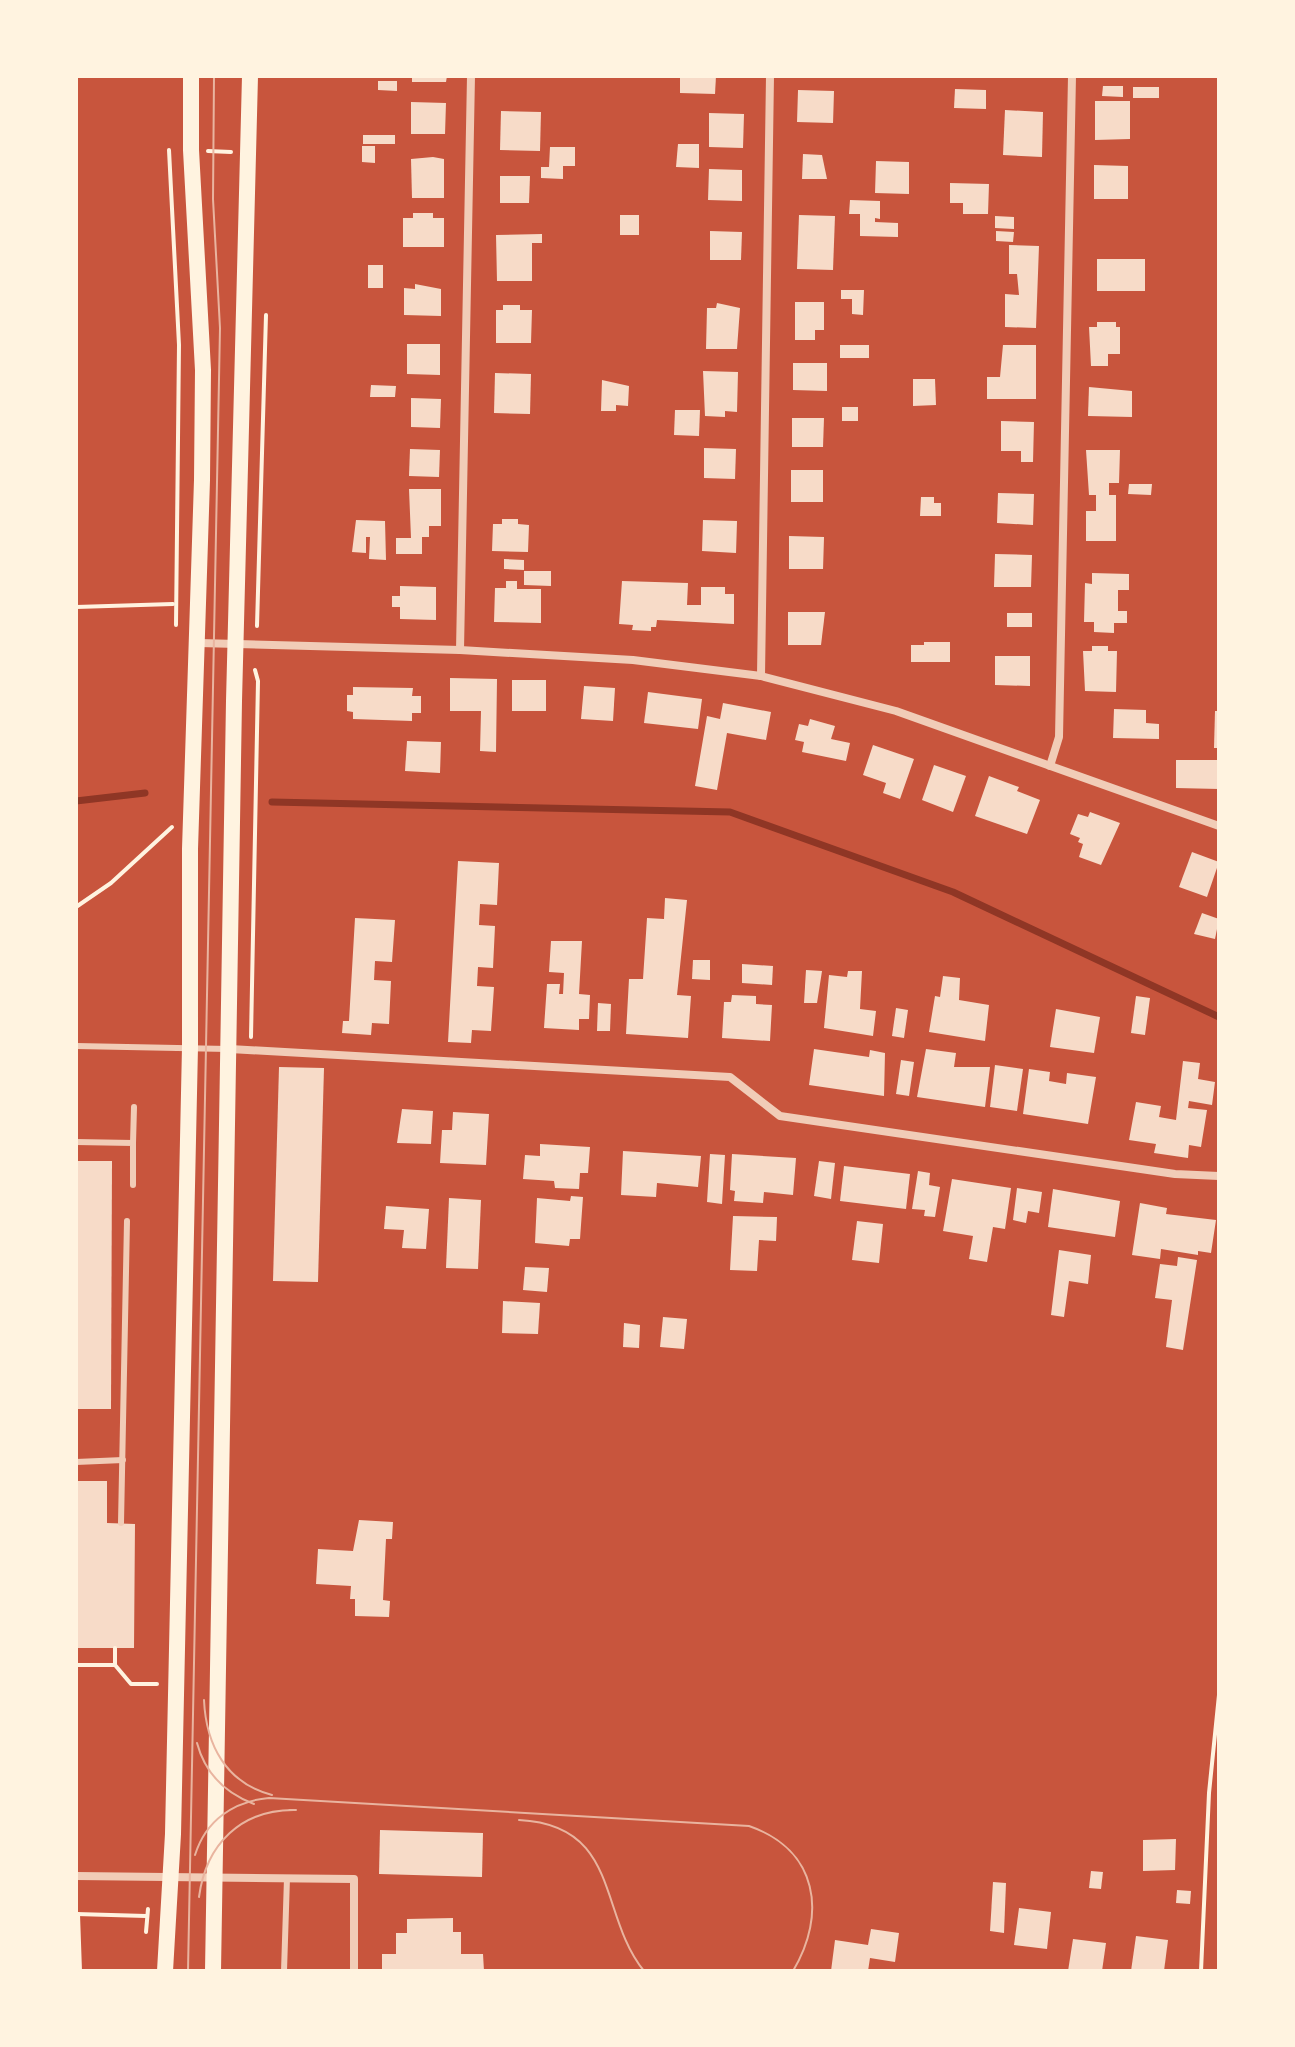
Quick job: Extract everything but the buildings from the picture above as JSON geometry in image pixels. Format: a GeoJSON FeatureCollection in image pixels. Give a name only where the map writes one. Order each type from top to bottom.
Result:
{"type":"FeatureCollection","features":[{"type":"Feature","properties":{"kind":"main road"},"geometry":{"type":"LineString","coordinates":[[165,1971],[172,1876],[190,1047],[190,849],[199,643],[203,370],[191,150],[191,76]]}},
{"type":"Feature","properties":{"kind":"main road"},"geometry":{"type":"LineString","coordinates":[[213,1971],[236,643],[250,76]]}},
{"type":"Feature","properties":{"kind":"street"},"geometry":{"type":"LineString","coordinates":[[460,650],[471,76]]}},
{"type":"Feature","properties":{"kind":"street"},"geometry":{"type":"LineString","coordinates":[[761,676],[770,76]]}},
{"type":"Feature","properties":{"kind":"street"},"geometry":{"type":"LineString","coordinates":[[1050,766],[1059,737],[1072,76]]}},
{"type":"Feature","properties":{"kind":"street"},"geometry":{"type":"LineString","coordinates":[[199,643],[460,650],[633,660],[761,676],[896,711],[1219,826]]}},
{"type":"Feature","properties":{"kind":"street"},"geometry":{"type":"LineString","coordinates":[[230,1049],[730,1077],[780,1116],[1159,1172],[1219,1176]]}},
{"type":"Feature","properties":{"kind":"street"},"geometry":{"type":"LineString","coordinates":[[76,1876],[354,1879],[354,1971]]}},
{"type":"Feature","properties":{"kind":"lane"},"geometry":{"type":"LineString","coordinates":[[76,1046],[230,1049]]}},
{"type":"Feature","properties":{"kind":"lane"},"geometry":{"type":"LineString","coordinates":[[133,1185],[134,1107]]}},
{"type":"Feature","properties":{"kind":"lane"},"geometry":{"type":"LineString","coordinates":[[76,1142],[133,1143]]}},
{"type":"Feature","properties":{"kind":"lane"},"geometry":{"type":"LineString","coordinates":[[121,1523],[127,1221]]}},
{"type":"Feature","properties":{"kind":"lane"},"geometry":{"type":"LineString","coordinates":[[76,1462],[123,1460]]}},
{"type":"Feature","properties":{"kind":"lane"},"geometry":{"type":"LineString","coordinates":[[284,1971],[287,1878]]}},
{"type":"Feature","properties":{"kind":"path"},"geometry":{"type":"LineString","coordinates":[[170,150],[248,152]]}},
{"type":"Feature","properties":{"kind":"path"},"geometry":{"type":"LineString","coordinates":[[249,1050],[258,697],[254,667],[261,592],[266,310]]}},
{"type":"Feature","properties":{"kind":"path"},"geometry":{"type":"LineString","coordinates":[[76,607],[175,604]]}},
{"type":"Feature","properties":{"kind":"path"},"geometry":{"type":"LineString","coordinates":[[76,907],[111,883],[179,821]]}},
{"type":"Feature","properties":{"kind":"path"},"geometry":{"type":"LineString","coordinates":[[115,1648],[115,1665],[131,1684],[157,1684]]}},
{"type":"Feature","properties":{"kind":"path"},"geometry":{"type":"LineString","coordinates":[[76,1665],[115,1665]]}},
{"type":"Feature","properties":{"kind":"path"},"geometry":{"type":"LineString","coordinates":[[1201,1971],[1210,1781],[1219,1695]]}},
{"type":"Feature","properties":{"kind":"path"},"geometry":{"type":"LineString","coordinates":[[1210,1781],[1219,1783]]}},
{"type":"Feature","properties":{"kind":"path"},"geometry":{"type":"LineString","coordinates":[[80,1971],[77,1914],[146,1916]]}},
{"type":"Feature","properties":{"kind":"waterway"},"geometry":{"type":"LineString","coordinates":[[76,801],[145,793]]}},
{"type":"Feature","properties":{"kind":"waterway"},"geometry":{"type":"LineString","coordinates":[[272,802],[730,812],[953,892],[1219,1017]]}},
{"type":"Feature","properties":{"kind":"tram line"},"geometry":{"type":"LineString","coordinates":[[188,1971],[220,328],[213,199],[214,76]]}},
{"type":"Feature","properties":{"kind":"tram line"},"geometry":{"type":"LineString","coordinates":[[204,1700],[209,1732],[222,1760],[242,1781],[272,1795]]}},
{"type":"Feature","properties":{"kind":"tram line"},"geometry":{"type":"LineString","coordinates":[[197,1743],[205,1764],[218,1781],[254,1804]]}},
{"type":"Feature","properties":{"kind":"tram line"},"geometry":{"type":"LineString","coordinates":[[195,1855],[206,1832],[223,1814],[244,1803],[269,1798],[749,1826],[772,1837],[790,1851],[802,1867],[810,1886],[810,1928],[793,1971]]}},
{"type":"Feature","properties":{"kind":"tram line"},"geometry":{"type":"LineString","coordinates":[[199,1897],[209,1861],[230,1833],[259,1816],[296,1810],[289,1810]]}},
{"type":"Feature","properties":{"kind":"tram line"},"geometry":{"type":"LineString","coordinates":[[519,1820],[552,1826],[575,1838],[591,1855],[630,1949],[644,1971]]}}]}
